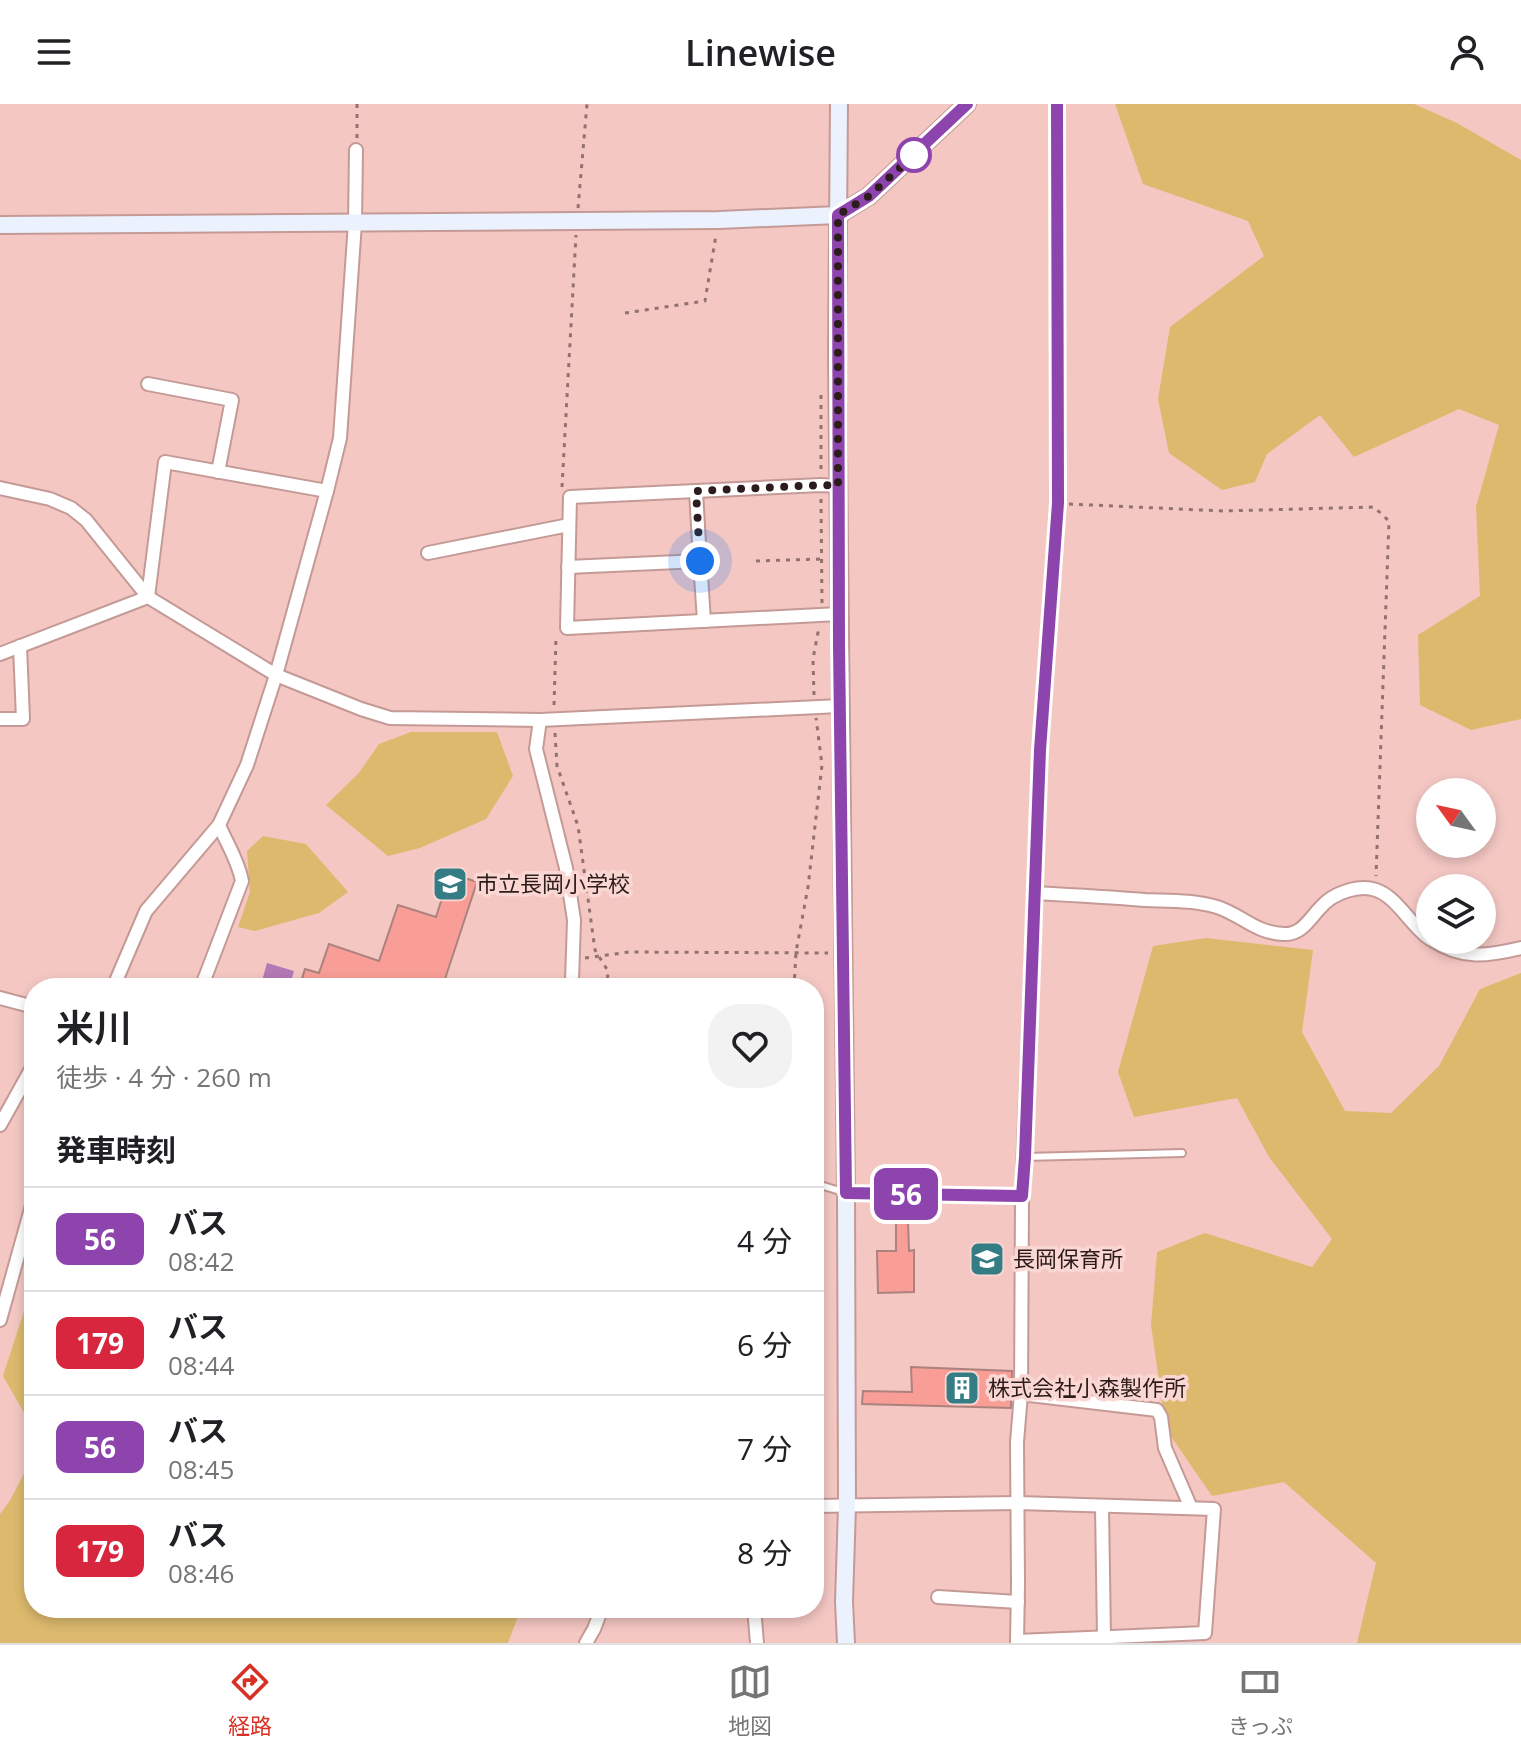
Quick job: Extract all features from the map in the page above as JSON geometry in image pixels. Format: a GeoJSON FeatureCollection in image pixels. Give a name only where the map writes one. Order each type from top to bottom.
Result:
{"type":"FeatureCollection","features":[{"type":"Feature","properties":{"kind":"street"},"geometry":{"type":"LineString","coordinates":[[839,104],[830,485],[839,614],[844,953],[846,1643]]}},
{"type":"Feature","properties":{"kind":"street"},"geometry":{"type":"LineString","coordinates":[[0,225],[719,220],[838,215],[869,196],[967,104]]}},
{"type":"Feature","properties":{"kind":"street"},"geometry":{"type":"LineString","coordinates":[[824,1506],[1018,1503],[1214,1509],[1205,1633],[1017,1642],[1018,1503],[1017,1442],[1021,1394],[1022,1196],[1040,750],[1058,503],[1057,104]]}},
{"type":"Feature","properties":{"kind":"street"},"geometry":{"type":"LineString","coordinates":[[117,978],[146,911],[219,825],[247,765],[276,675],[340,438],[355,223],[356,150]]}},
{"type":"Feature","properties":{"kind":"street"},"geometry":{"type":"LineString","coordinates":[[148,384],[232,400],[218,472]]}},
{"type":"Feature","properties":{"kind":"street"},"geometry":{"type":"LineString","coordinates":[[148,597],[165,462],[327,491]]}},
{"type":"Feature","properties":{"kind":"street"},"geometry":{"type":"LineString","coordinates":[[830,485],[570,497],[567,628],[839,614]]}},
{"type":"Feature","properties":{"kind":"street"},"geometry":{"type":"LineString","coordinates":[[0,488],[50,499],[71,508],[86,520],[148,597],[276,675],[390,718],[540,720],[840,706]]}},
{"type":"Feature","properties":{"kind":"street"},"geometry":{"type":"LineString","coordinates":[[696,491],[704,621]]}},
{"type":"Feature","properties":{"kind":"street"},"geometry":{"type":"LineString","coordinates":[[428,553],[569,525]]}},
{"type":"Feature","properties":{"kind":"street"},"geometry":{"type":"LineString","coordinates":[[568,567],[700,561]]}},
{"type":"Feature","properties":{"kind":"street"},"geometry":{"type":"LineString","coordinates":[[0,654],[148,597]]}},
{"type":"Feature","properties":{"kind":"street"},"geometry":{"type":"LineString","coordinates":[[0,719],[23,719],[20,646]]}},
{"type":"Feature","properties":{"kind":"street"},"geometry":{"type":"LineString","coordinates":[[540,720],[536,749],[566,868],[574,920],[571,978]]}},
{"type":"Feature","properties":{"kind":"street"},"geometry":{"type":"LineString","coordinates":[[205,978],[242,881],[239,864],[219,825]]}},
{"type":"Feature","properties":{"kind":"street"},"geometry":{"type":"LineString","coordinates":[[1035,893],[1183,902],[1218,908],[1263,932],[1288,935],[1308,924],[1322,905],[1342,892],[1375,889],[1392,901],[1416,927]]}},
{"type":"Feature","properties":{"kind":"street"},"geometry":{"type":"LineString","coordinates":[[1496,954],[1521,948]]}},
{"type":"Feature","properties":{"kind":"street"},"geometry":{"type":"LineString","coordinates":[[1466,954],[1494,954]]}},
{"type":"Feature","properties":{"kind":"street"},"geometry":{"type":"LineString","coordinates":[[0,998],[24,1004]]}},
{"type":"Feature","properties":{"kind":"street"},"geometry":{"type":"LineString","coordinates":[[0,1125],[24,1082]]}},
{"type":"Feature","properties":{"kind":"street"},"geometry":{"type":"LineString","coordinates":[[846,1193],[1022,1196]]}},
{"type":"Feature","properties":{"kind":"street"},"geometry":{"type":"LineString","coordinates":[[0,1320],[24,1234]]}},
{"type":"Feature","properties":{"kind":"street"},"geometry":{"type":"LineString","coordinates":[[1021,1394],[1157,1410],[1161,1417],[1165,1448],[1191,1508]]}},
{"type":"Feature","properties":{"kind":"street"},"geometry":{"type":"LineString","coordinates":[[1102,1506],[1104,1638]]}},
{"type":"Feature","properties":{"kind":"street"},"geometry":{"type":"LineString","coordinates":[[938,1597],[1018,1602]]}},
{"type":"Feature","properties":{"kind":"street"},"geometry":{"type":"LineString","coordinates":[[586,1643],[598,1618]]}},
{"type":"Feature","properties":{"kind":"street"},"geometry":{"type":"LineString","coordinates":[[755,1618],[757,1643]]}},
{"type":"Feature","properties":{"kind":"lane"},"geometry":{"type":"LineString","coordinates":[[1025,1157],[1182,1153]]}},
{"type":"Feature","properties":{"kind":"lane"},"geometry":{"type":"LineString","coordinates":[[824,1186],[846,1193]]}},
{"type":"Feature","properties":{"kind":"path"},"geometry":{"type":"LineString","coordinates":[[356,150],[357,104]]}},
{"type":"Feature","properties":{"kind":"path"},"geometry":{"type":"LineString","coordinates":[[562,499],[576,220],[587,104]]}},
{"type":"Feature","properties":{"kind":"path"},"geometry":{"type":"LineString","coordinates":[[625,313],[705,301],[719,220]]}},
{"type":"Feature","properties":{"kind":"path"},"geometry":{"type":"LineString","coordinates":[[795,978],[822,765],[813,659],[822,615],[821,559],[830,485],[821,387]]}},
{"type":"Feature","properties":{"kind":"path"},"geometry":{"type":"LineString","coordinates":[[1058,503],[1223,511],[1374,507],[1389,521],[1375,889]]}},
{"type":"Feature","properties":{"kind":"path"},"geometry":{"type":"LineString","coordinates":[[756,561],[821,559]]}},
{"type":"Feature","properties":{"kind":"path"},"geometry":{"type":"LineString","coordinates":[[567,628],[556,632],[554,719],[557,766],[578,826],[595,950],[608,971],[608,978]]}},
{"type":"Feature","properties":{"kind":"path"},"geometry":{"type":"LineString","coordinates":[[573,959],[629,952],[844,953]]}},
{"type":"Feature","properties":{"kind":"shaded area"},"geometry":{"type":"Polygon","coordinates":[[[1115,104],[1414,104],[1457,123],[1521,160],[1521,719],[1471,730],[1420,705],[1418,635],[1480,596],[1476,507],[1499,425],[1459,409],[1354,457],[1320,415],[1267,454],[1255,482],[1222,490],[1169,453],[1158,399],[1170,327],[1264,256],[1248,221],[1143,184],[1115,104]]]}},
{"type":"Feature","properties":{"kind":"shaded area"},"geometry":{"type":"Polygon","coordinates":[[[411,732],[497,732],[513,776],[486,819],[420,848],[388,856],[326,805],[358,774],[379,744],[411,732]]]}},
{"type":"Feature","properties":{"kind":"shaded area"},"geometry":{"type":"Polygon","coordinates":[[[263,836],[306,844],[348,892],[319,913],[255,931],[238,927],[250,892],[247,851],[263,836]]]}},
{"type":"Feature","properties":{"kind":"shaded area"},"geometry":{"type":"Polygon","coordinates":[[[1206,938],[1313,950],[1302,1032],[1345,1111],[1391,1113],[1439,1066],[1480,989],[1521,973],[1521,1643],[1357,1643],[1376,1563],[1284,1482],[1212,1496],[1166,1429],[1151,1325],[1157,1252],[1205,1233],[1312,1267],[1332,1239],[1269,1157],[1237,1098],[1134,1117],[1118,1072],[1153,946],[1206,938]]]}},
{"type":"Feature","properties":{"kind":"shaded area"},"geometry":{"type":"Polygon","coordinates":[[[267,963],[294,971],[292,978],[263,978],[267,963]]]}},
{"type":"Feature","properties":{"kind":"shaded area"},"geometry":{"type":"Polygon","coordinates":[[[24,1311],[24,1413],[3,1376],[24,1311]]]}},
{"type":"Feature","properties":{"kind":"shaded area"},"geometry":{"type":"Polygon","coordinates":[[[24,1474],[24,1618],[517,1618],[508,1643],[0,1643],[0,1514],[24,1474]]]}},
{"type":"Feature","properties":{"kind":"building"},"geometry":{"type":"Polygon","coordinates":[[[450,873],[477,882],[445,978],[302,978],[305,969],[319,973],[329,944],[379,961],[398,905],[436,917],[450,873]]]}},
{"type":"Feature","properties":{"kind":"building"},"geometry":{"type":"Polygon","coordinates":[[[908,1221],[909,1251],[914,1250],[914,1292],[878,1293],[877,1251],[896,1251],[896,1222],[908,1221]]]}},
{"type":"Feature","properties":{"kind":"building","name":"株式会社小森製作所"},"geometry":{"type":"Polygon","coordinates":[[[911,1367],[1012,1371],[1011,1408],[862,1404],[863,1391],[912,1392],[911,1367]]]}},
{"type":"Feature","properties":{"kind":"bus line","name":"56"},"geometry":{"type":"LineString","coordinates":[[967,104],[869,196],[838,215],[839,645],[846,1193],[1022,1196],[1040,750],[1058,503],[1057,104]]}},
{"type":"Feature","properties":{"kind":"place","name":"市立長岡小学校"},"geometry":{"type":"Point","coordinates":[450,884]}},
{"type":"Feature","properties":{"kind":"place","name":"長岡保育所"},"geometry":{"type":"Point","coordinates":[987,1259]}},
{"type":"Feature","properties":{"kind":"place","name":"株式会社小森製作所"},"geometry":{"type":"Point","coordinates":[962,1388]}},
{"type":"Feature","properties":{"kind":"route"},"geometry":{"type":"LineString","coordinates":[[700,561],[696,491],[838,486],[838,215],[869,196],[914,155]]}}]}
